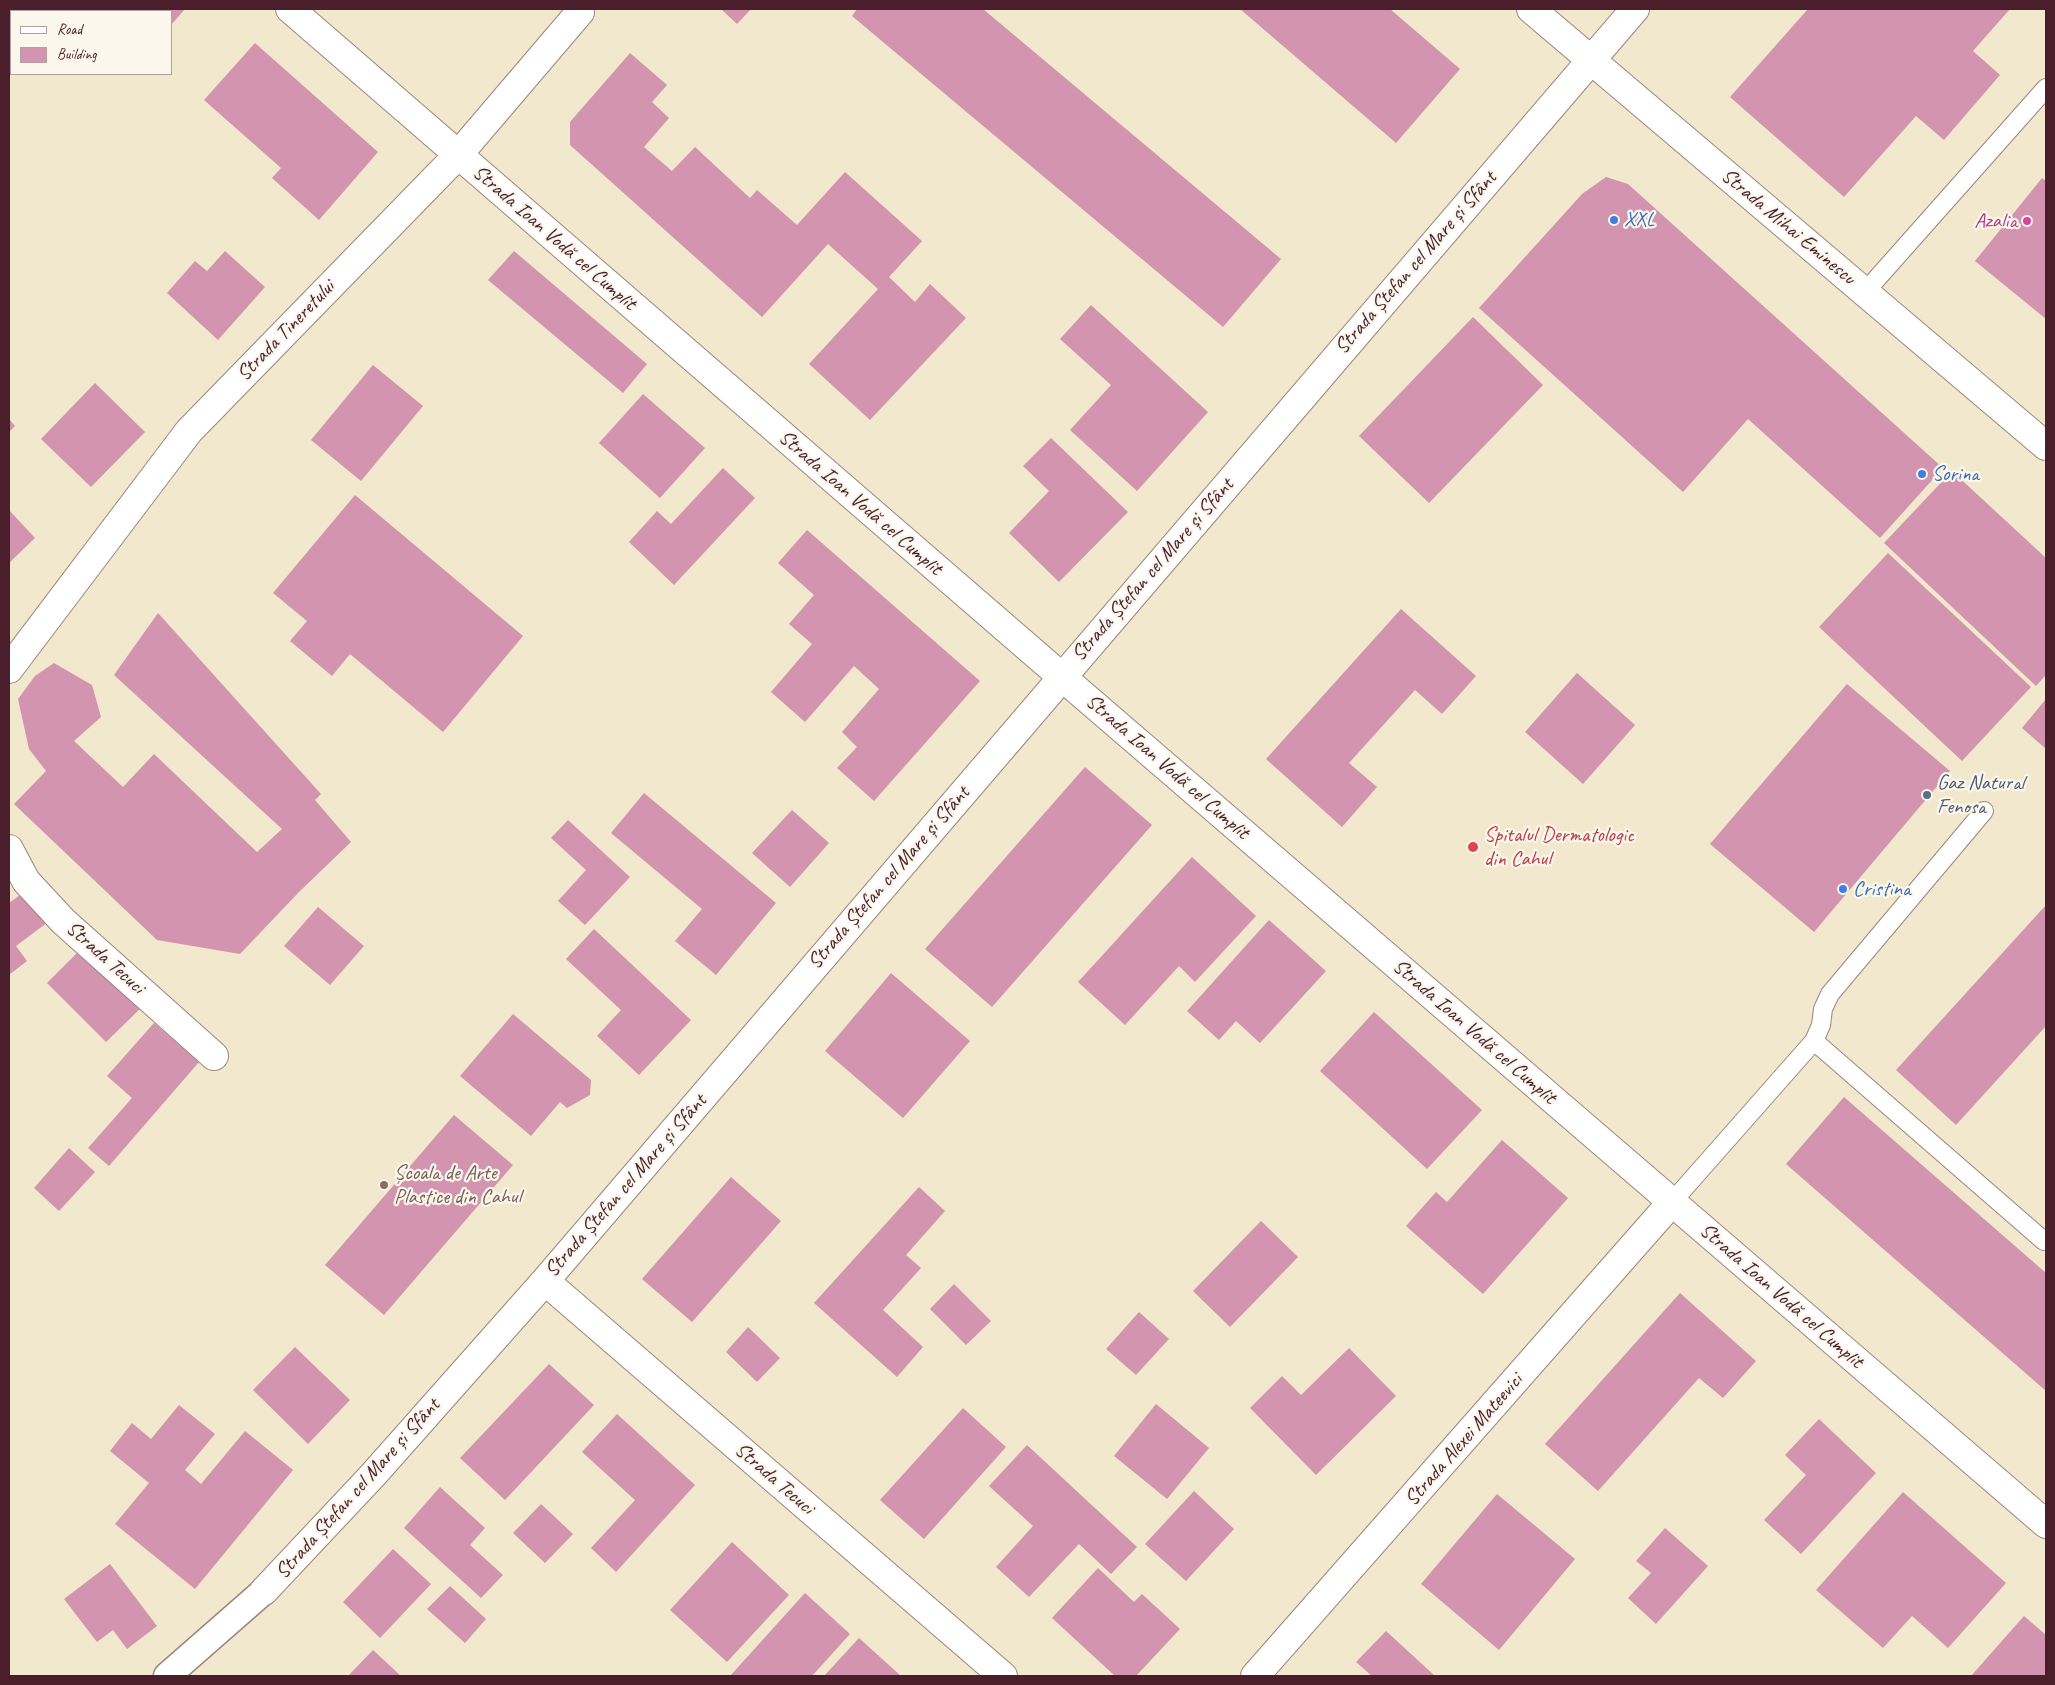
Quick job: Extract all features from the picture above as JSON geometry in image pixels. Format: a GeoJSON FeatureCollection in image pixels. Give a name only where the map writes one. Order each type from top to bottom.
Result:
{"type":"FeatureCollection","features":[{"type":"Feature","properties":{"kind":"street","name":"Strada Ioan Vodă cel Cumplit"},"geometry":{"type":"LineString","coordinates":[[290,9],[2046,1524]]}},
{"type":"Feature","properties":{"kind":"street","name":"Strada Mihai Eminescu"},"geometry":{"type":"LineString","coordinates":[[1531,9],[2046,446]]}},
{"type":"Feature","properties":{"kind":"street","name":"Strada Ștefan cel Mare și Sfânt"},"geometry":{"type":"LineString","coordinates":[[167,1676],[264,1591],[373,1475],[545,1281],[1590,59],[1635,9]]}},
{"type":"Feature","properties":{"kind":"street","name":"Strada Tineretului"},"geometry":{"type":"LineString","coordinates":[[9,669],[189,431],[458,155],[581,10]]}},
{"type":"Feature","properties":{"kind":"street","name":"Strada Tecuci"},"geometry":{"type":"LineString","coordinates":[[9,849],[26,881],[63,921],[214,1056]]}},
{"type":"Feature","properties":{"kind":"street","name":"Strada Alexei Mateevici"},"geometry":{"type":"LineString","coordinates":[[1255,1676],[1672,1202]]}},
{"type":"Feature","properties":{"kind":"street","name":"Strada Tecuci"},"geometry":{"type":"LineString","coordinates":[[545,1281],[1003,1676]]}},
{"type":"Feature","properties":{"kind":"lane"},"geometry":{"type":"LineString","coordinates":[[1865,292],[2046,88]]}},
{"type":"Feature","properties":{"kind":"lane"},"geometry":{"type":"LineString","coordinates":[[1672,1202],[1814,1041],[1821,1025],[1822,1009],[1830,994],[1984,811]]}},
{"type":"Feature","properties":{"kind":"lane"},"geometry":{"type":"LineString","coordinates":[[1814,1041],[2046,1241]]}},
{"type":"Feature","properties":{"kind":"building"},"geometry":{"type":"Polygon","coordinates":[[[9,9],[56,9],[10,10],[9,54],[9,9]]]}},
{"type":"Feature","properties":{"kind":"building"},"geometry":{"type":"Polygon","coordinates":[[[119,9],[185,9],[172,24],[172,10],[119,9]]]}},
{"type":"Feature","properties":{"kind":"building"},"geometry":{"type":"Polygon","coordinates":[[[721,9],[751,9],[737,24],[721,9]]]}},
{"type":"Feature","properties":{"kind":"building"},"geometry":{"type":"Polygon","coordinates":[[[857,9],[983,9],[1281,259],[1223,327],[852,16],[857,9]]]}},
{"type":"Feature","properties":{"kind":"building"},"geometry":{"type":"Polygon","coordinates":[[[1240,9],[1390,9],[1460,69],[1396,143],[1240,9]]]}},
{"type":"Feature","properties":{"kind":"building"},"geometry":{"type":"Polygon","coordinates":[[[1808,9],[2010,9],[1973,51],[2000,75],[1944,140],[1916,116],[1844,197],[1730,97],[1808,9]]]}},
{"type":"Feature","properties":{"kind":"building"},"geometry":{"type":"Polygon","coordinates":[[[255,43],[378,152],[319,220],[272,178],[281,168],[204,100],[255,43]]]}},
{"type":"Feature","properties":{"kind":"building"},"geometry":{"type":"Polygon","coordinates":[[[630,53],[667,85],[652,102],[669,118],[644,147],[672,171],[695,147],[750,198],[757,190],[797,225],[845,172],[922,241],[889,277],[915,302],[930,284],[966,318],[870,420],[809,364],[878,289],[828,244],[762,317],[570,145],[570,122],[630,53]]]}},
{"type":"Feature","properties":{"kind":"building"},"geometry":{"type":"Polygon","coordinates":[[[1606,177],[1628,184],[1943,468],[1880,538],[1748,419],[1683,492],[1479,308],[1582,194],[1606,177]]]}},
{"type":"Feature","properties":{"kind":"building","name":"Azalia"},"geometry":{"type":"Polygon","coordinates":[[[2042,178],[2046,181],[2046,319],[1975,261],[2042,178]]]}},
{"type":"Feature","properties":{"kind":"building"},"geometry":{"type":"Polygon","coordinates":[[[225,251],[265,287],[218,340],[167,293],[195,261],[207,271],[225,251]]]}},
{"type":"Feature","properties":{"kind":"building"},"geometry":{"type":"Polygon","coordinates":[[[514,251],[647,364],[623,393],[488,280],[514,251]]]}},
{"type":"Feature","properties":{"kind":"building"},"geometry":{"type":"Polygon","coordinates":[[[1091,305],[1208,412],[1137,491],[1070,430],[1111,385],[1060,339],[1091,305]]]}},
{"type":"Feature","properties":{"kind":"building"},"geometry":{"type":"Polygon","coordinates":[[[1473,317],[1543,385],[1429,503],[1359,436],[1473,317]]]}},
{"type":"Feature","properties":{"kind":"building"},"geometry":{"type":"Polygon","coordinates":[[[373,365],[423,406],[361,481],[311,440],[373,365]]]}},
{"type":"Feature","properties":{"kind":"building"},"geometry":{"type":"Polygon","coordinates":[[[95,383],[145,432],[91,487],[41,439],[95,383]]]}},
{"type":"Feature","properties":{"kind":"building"},"geometry":{"type":"Polygon","coordinates":[[[643,394],[705,448],[660,498],[599,443],[643,394]]]}},
{"type":"Feature","properties":{"kind":"building"},"geometry":{"type":"Polygon","coordinates":[[[9,419],[15,426],[9,432],[9,419]]]}},
{"type":"Feature","properties":{"kind":"building"},"geometry":{"type":"Polygon","coordinates":[[[1051,438],[1128,512],[1059,582],[1009,533],[1049,491],[1023,466],[1051,438]]]}},
{"type":"Feature","properties":{"kind":"building"},"geometry":{"type":"Polygon","coordinates":[[[723,468],[755,498],[674,585],[629,542],[657,511],[671,524],[723,468]]]}},
{"type":"Feature","properties":{"kind":"building"},"geometry":{"type":"Polygon","coordinates":[[[1952,471],[2046,558],[2046,675],[2036,686],[1884,543],[1952,471]]]}},
{"type":"Feature","properties":{"kind":"building"},"geometry":{"type":"Polygon","coordinates":[[[355,495],[523,636],[443,732],[350,654],[332,676],[290,641],[307,621],[273,593],[355,495]]]}},
{"type":"Feature","properties":{"kind":"building"},"geometry":{"type":"Polygon","coordinates":[[[9,510],[35,538],[9,563],[9,510]]]}},
{"type":"Feature","properties":{"kind":"building"},"geometry":{"type":"Polygon","coordinates":[[[807,530],[980,681],[874,801],[837,768],[857,747],[842,732],[879,689],[854,666],[805,722],[771,692],[812,644],[789,624],[814,595],[778,563],[807,530]]]}},
{"type":"Feature","properties":{"kind":"building"},"geometry":{"type":"Polygon","coordinates":[[[1888,553],[2031,687],[1962,761],[1819,627],[1888,553]]]}},
{"type":"Feature","properties":{"kind":"building"},"geometry":{"type":"Polygon","coordinates":[[[1401,609],[1476,676],[1442,714],[1415,690],[1349,763],[1377,787],[1342,827],[1266,759],[1401,609]]]}},
{"type":"Feature","properties":{"kind":"building"},"geometry":{"type":"Polygon","coordinates":[[[158,613],[321,794],[315,800],[351,842],[299,892],[240,954],[157,940],[14,804],[46,771],[29,749],[18,699],[35,676],[54,663],[92,685],[101,717],[74,741],[123,787],[154,754],[257,852],[282,829],[114,675],[158,613]]]}},
{"type":"Feature","properties":{"kind":"building"},"geometry":{"type":"Polygon","coordinates":[[[1577,673],[1635,725],[1583,784],[1525,732],[1577,673]]]}},
{"type":"Feature","properties":{"kind":"building"},"geometry":{"type":"Polygon","coordinates":[[[1847,684],[1950,771],[1814,932],[1710,844],[1847,684]]]}},
{"type":"Feature","properties":{"kind":"building"},"geometry":{"type":"Polygon","coordinates":[[[2046,699],[2046,749],[2022,728],[2046,699]]]}},
{"type":"Feature","properties":{"kind":"building"},"geometry":{"type":"Polygon","coordinates":[[[1085,767],[1152,825],[992,1007],[925,949],[1085,767]]]}},
{"type":"Feature","properties":{"kind":"building"},"geometry":{"type":"Polygon","coordinates":[[[644,793],[776,903],[716,975],[675,941],[702,909],[611,833],[644,793]]]}},
{"type":"Feature","properties":{"kind":"building"},"geometry":{"type":"Polygon","coordinates":[[[792,810],[829,843],[790,887],[752,853],[792,810]]]}},
{"type":"Feature","properties":{"kind":"building"},"geometry":{"type":"Polygon","coordinates":[[[568,820],[630,877],[585,925],[558,901],[586,870],[551,838],[568,820]]]}},
{"type":"Feature","properties":{"kind":"building"},"geometry":{"type":"Polygon","coordinates":[[[1192,857],[1256,916],[1195,982],[1179,966],[1125,1025],[1078,982],[1192,857]]]}},
{"type":"Feature","properties":{"kind":"building"},"geometry":{"type":"Polygon","coordinates":[[[24,892],[48,922],[16,946],[27,961],[9,975],[9,903],[24,892]]]}},
{"type":"Feature","properties":{"kind":"building"},"geometry":{"type":"Polygon","coordinates":[[[2046,905],[2046,1026],[1956,1125],[1896,1070],[2046,905]]]}},
{"type":"Feature","properties":{"kind":"building"},"geometry":{"type":"Polygon","coordinates":[[[318,907],[364,946],[330,985],[284,946],[318,907]]]}},
{"type":"Feature","properties":{"kind":"building"},"geometry":{"type":"Polygon","coordinates":[[[1269,920],[1326,971],[1260,1043],[1236,1021],[1219,1040],[1187,1011],[1269,920]]]}},
{"type":"Feature","properties":{"kind":"building"},"geometry":{"type":"Polygon","coordinates":[[[594,929],[691,1020],[639,1075],[597,1036],[621,1010],[566,959],[594,929]]]}},
{"type":"Feature","properties":{"kind":"building"},"geometry":{"type":"Polygon","coordinates":[[[82,948],[142,1007],[106,1042],[47,983],[82,948]]]}},
{"type":"Feature","properties":{"kind":"building"},"geometry":{"type":"Polygon","coordinates":[[[891,973],[970,1041],[903,1118],[825,1051],[891,973]]]}},
{"type":"Feature","properties":{"kind":"building"},"geometry":{"type":"Polygon","coordinates":[[[1374,1012],[1482,1110],[1427,1169],[1320,1071],[1374,1012]]]}},
{"type":"Feature","properties":{"kind":"building"},"geometry":{"type":"Polygon","coordinates":[[[513,1014],[591,1080],[590,1095],[567,1108],[560,1102],[531,1136],[460,1076],[513,1014]]]}},
{"type":"Feature","properties":{"kind":"building"},"geometry":{"type":"Polygon","coordinates":[[[154,1023],[199,1062],[109,1166],[88,1148],[132,1098],[107,1076],[154,1023]]]}},
{"type":"Feature","properties":{"kind":"building"},"geometry":{"type":"Polygon","coordinates":[[[1844,1097],[2046,1273],[2046,1391],[1786,1164],[1844,1097]]]}},
{"type":"Feature","properties":{"kind":"building"},"geometry":{"type":"Polygon","coordinates":[[[454,1115],[513,1165],[384,1315],[325,1265],[454,1115]]]}},
{"type":"Feature","properties":{"kind":"building"},"geometry":{"type":"Polygon","coordinates":[[[1502,1140],[1568,1198],[1483,1294],[1406,1226],[1436,1192],[1447,1202],[1502,1140]]]}},
{"type":"Feature","properties":{"kind":"building"},"geometry":{"type":"Polygon","coordinates":[[[69,1148],[95,1172],[59,1211],[34,1188],[69,1148]]]}},
{"type":"Feature","properties":{"kind":"building"},"geometry":{"type":"Polygon","coordinates":[[[731,1177],[781,1221],[692,1322],[642,1279],[731,1177]]]}},
{"type":"Feature","properties":{"kind":"building"},"geometry":{"type":"Polygon","coordinates":[[[919,1187],[945,1211],[906,1255],[921,1268],[883,1310],[923,1347],[897,1377],[814,1303],[919,1187]]]}},
{"type":"Feature","properties":{"kind":"building"},"geometry":{"type":"Polygon","coordinates":[[[1261,1221],[1298,1257],[1230,1327],[1193,1291],[1261,1221]]]}},
{"type":"Feature","properties":{"kind":"building"},"geometry":{"type":"Polygon","coordinates":[[[954,1284],[991,1321],[966,1345],[930,1309],[954,1284]]]}},
{"type":"Feature","properties":{"kind":"building"},"geometry":{"type":"Polygon","coordinates":[[[1680,1293],[1756,1361],[1723,1398],[1699,1378],[1598,1491],[1545,1444],[1680,1293]]]}},
{"type":"Feature","properties":{"kind":"building"},"geometry":{"type":"Polygon","coordinates":[[[1139,1312],[1169,1339],[1136,1375],[1106,1349],[1139,1312]]]}},
{"type":"Feature","properties":{"kind":"building"},"geometry":{"type":"Polygon","coordinates":[[[748,1327],[780,1358],[757,1382],[726,1352],[748,1327]]]}},
{"type":"Feature","properties":{"kind":"building"},"geometry":{"type":"Polygon","coordinates":[[[295,1347],[350,1400],[308,1444],[253,1390],[295,1347]]]}},
{"type":"Feature","properties":{"kind":"building"},"geometry":{"type":"Polygon","coordinates":[[[1349,1348],[1396,1396],[1316,1475],[1250,1408],[1282,1376],[1301,1395],[1349,1348]]]}},
{"type":"Feature","properties":{"kind":"building"},"geometry":{"type":"Polygon","coordinates":[[[549,1364],[594,1405],[505,1500],[460,1458],[549,1364]]]}},
{"type":"Feature","properties":{"kind":"building"},"geometry":{"type":"Polygon","coordinates":[[[1156,1404],[1209,1448],[1167,1499],[1114,1456],[1156,1404]]]}},
{"type":"Feature","properties":{"kind":"building"},"geometry":{"type":"Polygon","coordinates":[[[179,1405],[215,1434],[185,1470],[201,1484],[245,1431],[293,1470],[195,1589],[115,1524],[149,1483],[110,1451],[132,1423],[151,1439],[179,1405]]]}},
{"type":"Feature","properties":{"kind":"building"},"geometry":{"type":"Polygon","coordinates":[[[963,1408],[1006,1447],[924,1539],[880,1500],[963,1408]]]}},
{"type":"Feature","properties":{"kind":"building"},"geometry":{"type":"Polygon","coordinates":[[[617,1414],[695,1485],[616,1572],[591,1548],[635,1500],[582,1452],[617,1414]]]}},
{"type":"Feature","properties":{"kind":"building"},"geometry":{"type":"Polygon","coordinates":[[[1819,1419],[1876,1473],[1801,1554],[1764,1520],[1806,1475],[1785,1455],[1819,1419]]]}},
{"type":"Feature","properties":{"kind":"building"},"geometry":{"type":"Polygon","coordinates":[[[1027,1445],[1137,1547],[1111,1574],[1079,1544],[1029,1597],[996,1567],[1033,1526],[989,1486],[1027,1445]]]}},
{"type":"Feature","properties":{"kind":"building"},"geometry":{"type":"Polygon","coordinates":[[[440,1487],[485,1528],[470,1545],[503,1575],[481,1598],[404,1528],[440,1487]]]}},
{"type":"Feature","properties":{"kind":"building"},"geometry":{"type":"Polygon","coordinates":[[[1194,1491],[1234,1529],[1186,1581],[1145,1544],[1194,1491]]]}},
{"type":"Feature","properties":{"kind":"building"},"geometry":{"type":"Polygon","coordinates":[[[1903,1492],[2006,1583],[1948,1648],[1912,1616],[1883,1648],[1816,1590],[1903,1492]]]}},
{"type":"Feature","properties":{"kind":"building"},"geometry":{"type":"Polygon","coordinates":[[[1497,1494],[1575,1559],[1499,1650],[1421,1584],[1497,1494]]]}},
{"type":"Feature","properties":{"kind":"building"},"geometry":{"type":"Polygon","coordinates":[[[541,1504],[573,1534],[545,1563],[513,1533],[541,1504]]]}},
{"type":"Feature","properties":{"kind":"building"},"geometry":{"type":"Polygon","coordinates":[[[1665,1528],[1708,1566],[1656,1624],[1628,1598],[1651,1573],[1636,1561],[1665,1528]]]}},
{"type":"Feature","properties":{"kind":"building"},"geometry":{"type":"Polygon","coordinates":[[[732,1542],[789,1595],[727,1662],[670,1610],[732,1542]]]}},
{"type":"Feature","properties":{"kind":"building"},"geometry":{"type":"Polygon","coordinates":[[[393,1549],[431,1584],[380,1638],[343,1602],[393,1549]]]}},
{"type":"Feature","properties":{"kind":"building"},"geometry":{"type":"Polygon","coordinates":[[[110,1564],[157,1626],[127,1649],[113,1630],[97,1642],[64,1599],[110,1564]]]}},
{"type":"Feature","properties":{"kind":"building"},"geometry":{"type":"Polygon","coordinates":[[[1098,1568],[1134,1602],[1142,1594],[1180,1629],[1136,1676],[1115,1676],[1052,1618],[1098,1568]]]}},
{"type":"Feature","properties":{"kind":"building"},"geometry":{"type":"Polygon","coordinates":[[[450,1586],[486,1619],[465,1643],[427,1609],[450,1586]]]}},
{"type":"Feature","properties":{"kind":"building"},"geometry":{"type":"Polygon","coordinates":[[[805,1593],[850,1634],[812,1676],[730,1676],[805,1593]]]}},
{"type":"Feature","properties":{"kind":"building"},"geometry":{"type":"Polygon","coordinates":[[[2024,1616],[2046,1635],[2046,1676],[1971,1676],[2024,1616]]]}},
{"type":"Feature","properties":{"kind":"building"},"geometry":{"type":"Polygon","coordinates":[[[1386,1631],[1435,1676],[1372,1676],[1356,1662],[1386,1631]]]}},
{"type":"Feature","properties":{"kind":"building"},"geometry":{"type":"Polygon","coordinates":[[[859,1638],[901,1676],[824,1676],[859,1638]]]}},
{"type":"Feature","properties":{"kind":"building"},"geometry":{"type":"Polygon","coordinates":[[[373,1650],[401,1676],[348,1676],[373,1650]]]}},
{"type":"Feature","properties":{"kind":"place","name":"XXL"},"geometry":{"type":"Point","coordinates":[1614,220]}},
{"type":"Feature","properties":{"kind":"place","name":"Azalia"},"geometry":{"type":"Point","coordinates":[2027,221]}},
{"type":"Feature","properties":{"kind":"place","name":"Sorina"},"geometry":{"type":"Point","coordinates":[1922,474]}},
{"type":"Feature","properties":{"kind":"place","name":"Gaz Natural Fenosa"},"geometry":{"type":"Point","coordinates":[1927,795]}},
{"type":"Feature","properties":{"kind":"place","name":"Spitalul Dermatologic din Cahul"},"geometry":{"type":"Point","coordinates":[1473,847]}},
{"type":"Feature","properties":{"kind":"place","name":"Cristina"},"geometry":{"type":"Point","coordinates":[1843,889]}},
{"type":"Feature","properties":{"kind":"place","name":"Școala de Arte Plastice din Cahul"},"geometry":{"type":"Point","coordinates":[384,1185]}}]}
